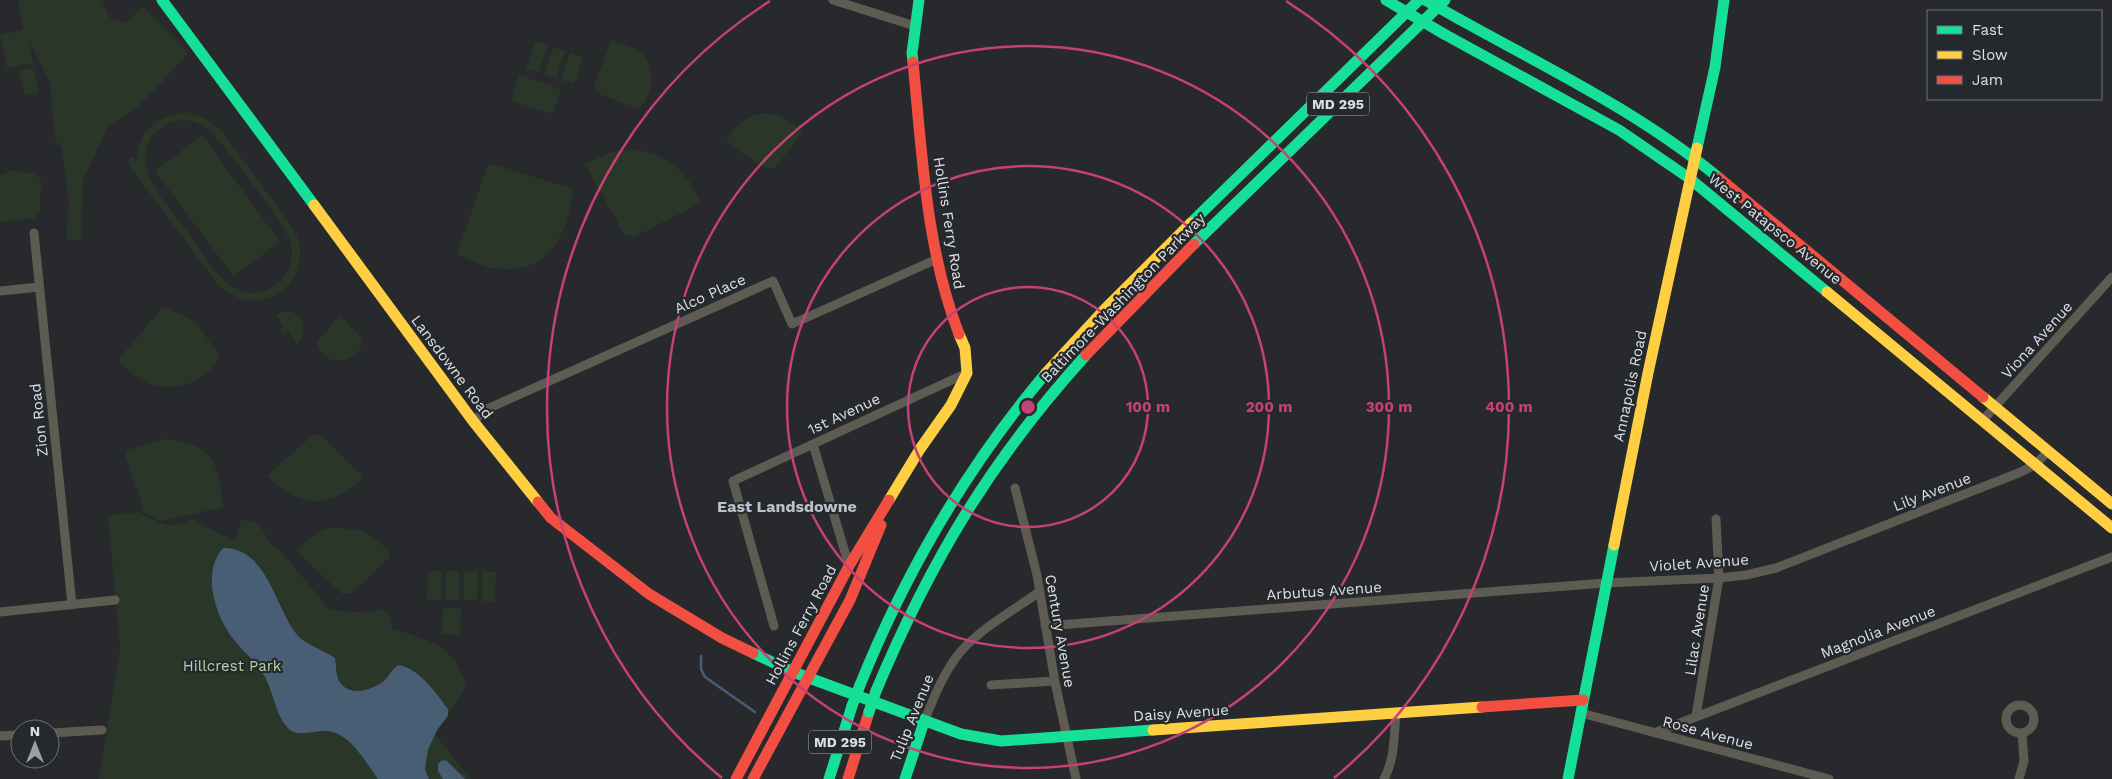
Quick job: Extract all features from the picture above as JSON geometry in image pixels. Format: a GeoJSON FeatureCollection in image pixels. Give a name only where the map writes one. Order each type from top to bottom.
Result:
{"type":"FeatureCollection","features":[{"type":"Feature","properties":{"kind":"main road","name":"Lansdowne Road"},"geometry":{"type":"LineString","coordinates":[[162,0],[473,420],[551,518],[621,574],[681,616],[792,672]]}},
{"type":"Feature","properties":{"kind":"main road","name":"Hollins Ferry Road"},"geometry":{"type":"LineString","coordinates":[[736,779],[849,566],[920,449],[951,405],[967,373],[965,348],[948,305],[937,259],[913,73],[915,26],[919,0]]}},
{"type":"Feature","properties":{"kind":"main road","name":"West Patapsco Avenue"},"geometry":{"type":"LineString","coordinates":[[1386,0],[1619,130],[1690,178],[2112,528]]}},
{"type":"Feature","properties":{"kind":"main road","name":"Baltimore-Washington Parkway"},"geometry":{"type":"LineString","coordinates":[[829,779],[852,706],[893,606],[934,530],[980,459],[1037,384],[1096,317],[1419,0]]}},
{"type":"Feature","properties":{"kind":"main road","name":"West Patapsco Avenue"},"geometry":{"type":"LineString","coordinates":[[1425,0],[1627,113],[1694,157],[2112,504]]}},
{"type":"Feature","properties":{"kind":"main road","name":"Baltimore-Washington Parkway"},"geometry":{"type":"LineString","coordinates":[[848,779],[876,691],[910,614],[950,538],[995,468],[1049,397],[1146,292],[1445,0]]}},
{"type":"Feature","properties":{"kind":"main road","name":"Annapolis Road"},"geometry":{"type":"LineString","coordinates":[[1568,779],[1605,583],[1714,67],[1724,0]]}},
{"type":"Feature","properties":{"kind":"main road","name":"Hollins Ferry Road"},"geometry":{"type":"LineString","coordinates":[[753,779],[850,600],[896,488]]}},
{"type":"Feature","properties":{"kind":"main road","name":"Daisy Avenue"},"geometry":{"type":"LineString","coordinates":[[792,672],[924,722],[962,734],[1001,741],[1584,700]]}},
{"type":"Feature","properties":{"kind":"main road","name":"Tulip Avenue"},"geometry":{"type":"LineString","coordinates":[[905,779],[924,722]]}},
{"type":"Feature","properties":{"kind":"street"},"geometry":{"type":"LineString","coordinates":[[833,0],[915,26]]}},
{"type":"Feature","properties":{"kind":"street","name":"Zion Road"},"geometry":{"type":"LineString","coordinates":[[34,233],[72,605]]}},
{"type":"Feature","properties":{"kind":"street","name":"Alco Place"},"geometry":{"type":"LineString","coordinates":[[473,420],[487,409],[773,281],[792,324],[937,259]]}},
{"type":"Feature","properties":{"kind":"street","name":"Viona Avenue"},"geometry":{"type":"LineString","coordinates":[[1982,422],[2112,277]]}},
{"type":"Feature","properties":{"kind":"street"},"geometry":{"type":"LineString","coordinates":[[0,291],[39,287]]}},
{"type":"Feature","properties":{"kind":"street","name":"1st Avenue"},"geometry":{"type":"LineString","coordinates":[[774,626],[733,481],[967,373]]}},
{"type":"Feature","properties":{"kind":"street"},"geometry":{"type":"LineString","coordinates":[[813,444],[849,566]]}},
{"type":"Feature","properties":{"kind":"street","name":"Lily Avenue"},"geometry":{"type":"LineString","coordinates":[[1820,551],[2021,472],[2036,464],[2048,451]]}},
{"type":"Feature","properties":{"kind":"street","name":"Century Avenue"},"geometry":{"type":"LineString","coordinates":[[1015,488],[1034,562],[1054,681],[1076,779]]}},
{"type":"Feature","properties":{"kind":"street","name":"Lilac Avenue"},"geometry":{"type":"LineString","coordinates":[[1696,716],[1719,578],[1716,519]]}},
{"type":"Feature","properties":{"kind":"street","name":"Violet Avenue"},"geometry":{"type":"LineString","coordinates":[[1605,583],[1719,578],[1760,572],[1820,551]]}},
{"type":"Feature","properties":{"kind":"street","name":"Magnolia Avenue"},"geometry":{"type":"LineString","coordinates":[[1654,733],[2112,557]]}},
{"type":"Feature","properties":{"kind":"street","name":"Arbutus Avenue"},"geometry":{"type":"LineString","coordinates":[[1045,626],[1605,583]]}},
{"type":"Feature","properties":{"kind":"street","name":"Tulip Avenue"},"geometry":{"type":"LineString","coordinates":[[924,722],[939,686],[961,651],[973,639],[1039,592]]}},
{"type":"Feature","properties":{"kind":"street"},"geometry":{"type":"LineString","coordinates":[[0,612],[115,600]]}},
{"type":"Feature","properties":{"kind":"street"},"geometry":{"type":"LineString","coordinates":[[991,685],[1054,681]]}},
{"type":"Feature","properties":{"kind":"street"},"geometry":{"type":"LineString","coordinates":[[1384,779],[1389,770],[1396,712]]}},
{"type":"Feature","properties":{"kind":"street","name":"Rose Avenue"},"geometry":{"type":"LineString","coordinates":[[1581,714],[1828,779]]}},
{"type":"Feature","properties":{"kind":"street"},"geometry":{"type":"LineString","coordinates":[[60,732],[102,730]]}},
{"type":"Feature","properties":{"kind":"street"},"geometry":{"type":"LineString","coordinates":[[2019,779],[2024,762],[2022,733]]}},
{"type":"Feature","properties":{"kind":"green space"},"geometry":{"type":"Polygon","coordinates":[[[18,0],[102,0],[110,18],[126,24],[142,6],[188,53],[161,84],[141,103],[120,120],[108,126],[83,180],[81,241],[66,239],[69,203],[62,148],[55,140],[50,83],[29,40],[33,63],[7,68],[0,35],[23,30],[18,0]]]}},
{"type":"Feature","properties":{"kind":"green space"},"geometry":{"type":"Polygon","coordinates":[[[611,40],[637,50],[648,63],[651,71],[650,87],[644,103],[639,109],[597,93],[594,86],[611,40]]]}},
{"type":"Feature","properties":{"kind":"green space"},"geometry":{"type":"Polygon","coordinates":[[[535,41],[548,45],[539,73],[526,69],[535,41]]]}},
{"type":"Feature","properties":{"kind":"green space"},"geometry":{"type":"Polygon","coordinates":[[[553,47],[565,51],[556,78],[544,74],[553,47]]]}},
{"type":"Feature","properties":{"kind":"green space"},"geometry":{"type":"Polygon","coordinates":[[[570,52],[583,57],[574,84],[561,80],[570,52]]]}},
{"type":"Feature","properties":{"kind":"green space"},"geometry":{"type":"Polygon","coordinates":[[[33,68],[39,92],[25,96],[19,71],[33,68]]]}},
{"type":"Feature","properties":{"kind":"green space"},"geometry":{"type":"Polygon","coordinates":[[[519,75],[561,89],[553,114],[511,101],[519,75]]]}},
{"type":"Feature","properties":{"kind":"green space"},"geometry":{"type":"Polygon","coordinates":[[[186,112],[196,115],[209,121],[221,130],[293,228],[299,241],[300,251],[297,271],[286,288],[278,294],[255,301],[241,299],[217,284],[126,161],[132,156],[136,161],[141,142],[151,127],[158,121],[186,112]],[[185,120],[170,123],[153,134],[146,151],[146,164],[149,176],[155,188],[216,272],[239,290],[247,293],[264,292],[277,284],[285,275],[291,263],[291,243],[267,204],[216,137],[204,126],[185,120]]]}},
{"type":"Feature","properties":{"kind":"green space"},"geometry":{"type":"Polygon","coordinates":[[[763,113],[784,119],[802,132],[776,167],[767,169],[726,143],[741,123],[756,114],[763,113]]]}},
{"type":"Feature","properties":{"kind":"green space"},"geometry":{"type":"Polygon","coordinates":[[[202,135],[280,242],[233,276],[155,171],[202,135]]]}},
{"type":"Feature","properties":{"kind":"green space"},"geometry":{"type":"Polygon","coordinates":[[[638,150],[660,157],[677,168],[690,182],[701,203],[634,237],[624,234],[585,164],[613,151],[638,150]]]}},
{"type":"Feature","properties":{"kind":"green space"},"geometry":{"type":"Polygon","coordinates":[[[493,164],[573,189],[567,219],[555,245],[546,256],[521,268],[485,267],[457,254],[487,167],[493,164]]]}},
{"type":"Feature","properties":{"kind":"green space"},"geometry":{"type":"Polygon","coordinates":[[[13,170],[34,174],[41,179],[40,212],[35,218],[0,222],[0,175],[13,170]]]}},
{"type":"Feature","properties":{"kind":"green space"},"geometry":{"type":"Polygon","coordinates":[[[167,308],[196,322],[220,357],[209,372],[202,377],[185,385],[175,387],[157,386],[146,382],[118,360],[161,309],[167,308]]]}},
{"type":"Feature","properties":{"kind":"green space"},"geometry":{"type":"Polygon","coordinates":[[[289,311],[299,317],[304,325],[303,334],[297,344],[288,331],[283,334],[280,330],[284,327],[275,314],[289,311]]]}},
{"type":"Feature","properties":{"kind":"green space"},"geometry":{"type":"Polygon","coordinates":[[[340,315],[363,340],[360,349],[355,355],[340,361],[332,360],[325,356],[320,350],[317,341],[340,315]]]}},
{"type":"Feature","properties":{"kind":"green space"},"geometry":{"type":"Polygon","coordinates":[[[313,435],[321,435],[364,477],[351,488],[327,500],[303,499],[291,494],[267,475],[313,435]]]}},
{"type":"Feature","properties":{"kind":"green space"},"geometry":{"type":"Polygon","coordinates":[[[163,439],[193,445],[203,450],[210,457],[219,478],[223,507],[161,521],[145,513],[124,451],[163,439]]]}},
{"type":"Feature","properties":{"kind":"green space","name":"Hillcrest Park"},"geometry":{"type":"Polygon","coordinates":[[[139,512],[159,522],[171,525],[184,523],[192,519],[235,542],[241,519],[259,524],[272,545],[282,552],[330,610],[370,613],[381,609],[390,618],[392,628],[439,646],[455,661],[467,687],[435,734],[471,779],[99,779],[120,648],[108,515],[139,512]]]}},
{"type":"Feature","properties":{"kind":"green space"},"geometry":{"type":"Polygon","coordinates":[[[330,528],[358,530],[372,536],[379,541],[391,556],[352,593],[342,594],[296,551],[312,536],[330,528]]]}},
{"type":"Feature","properties":{"kind":"green space"},"geometry":{"type":"Polygon","coordinates":[[[428,571],[441,571],[441,600],[427,600],[428,571]]]}},
{"type":"Feature","properties":{"kind":"green space"},"geometry":{"type":"Polygon","coordinates":[[[446,571],[459,571],[459,600],[446,600],[446,571]]]}},
{"type":"Feature","properties":{"kind":"green space"},"geometry":{"type":"Polygon","coordinates":[[[464,571],[478,572],[477,601],[464,600],[464,571]]]}},
{"type":"Feature","properties":{"kind":"green space"},"geometry":{"type":"Polygon","coordinates":[[[482,572],[496,572],[495,601],[482,601],[482,572]]]}},
{"type":"Feature","properties":{"kind":"green space"},"geometry":{"type":"Polygon","coordinates":[[[443,608],[461,608],[460,635],[442,634],[443,608]]]}},
{"type":"Feature","properties":{"kind":"water"},"geometry":{"type":"Polygon","coordinates":[[[223,548],[238,550],[250,558],[260,569],[299,637],[335,658],[338,679],[343,686],[355,691],[374,687],[385,680],[398,665],[413,671],[432,689],[448,709],[448,716],[437,730],[428,750],[425,769],[429,779],[378,779],[355,748],[338,734],[324,731],[298,733],[288,728],[280,717],[265,677],[231,636],[215,604],[212,580],[213,568],[223,548]]]}},
{"type":"Feature","properties":{"kind":"water"},"geometry":{"type":"Polygon","coordinates":[[[442,760],[447,761],[465,779],[443,779],[438,771],[438,764],[442,760]]]}},
{"type":"Feature","properties":{"kind":"waterway"},"geometry":{"type":"LineString","coordinates":[[701,656],[701,669],[705,677],[755,712]]}},
{"type":"Feature","properties":{"kind":"traffic: fast"},"geometry":{"type":"LineString","coordinates":[[162,0],[314,205]]}},
{"type":"Feature","properties":{"kind":"traffic: fast"},"geometry":{"type":"LineString","coordinates":[[913,62],[912,53],[919,0]]}},
{"type":"Feature","properties":{"kind":"traffic: fast"},"geometry":{"type":"LineString","coordinates":[[1386,0],[1444,34]]}},
{"type":"Feature","properties":{"kind":"traffic: fast"},"geometry":{"type":"LineString","coordinates":[[1191,223],[1419,0]]}},
{"type":"Feature","properties":{"kind":"traffic: fast"},"geometry":{"type":"LineString","coordinates":[[1425,0],[1459,19]]}},
{"type":"Feature","properties":{"kind":"traffic: fast"},"geometry":{"type":"LineString","coordinates":[[1194,244],[1445,0]]}},
{"type":"Feature","properties":{"kind":"traffic: fast"},"geometry":{"type":"LineString","coordinates":[[1697,148],[1715,67],[1724,0]]}},
{"type":"Feature","properties":{"kind":"traffic: fast"},"geometry":{"type":"LineString","coordinates":[[1459,19],[1626,112],[1719,178]]}},
{"type":"Feature","properties":{"kind":"traffic: fast"},"geometry":{"type":"LineString","coordinates":[[1444,34],[1619,130],[1689,178],[1827,292]]}},
{"type":"Feature","properties":{"kind":"traffic: fast"},"geometry":{"type":"LineString","coordinates":[[876,691],[919,598],[966,513],[1021,433],[1086,355]]}},
{"type":"Feature","properties":{"kind":"traffic: fast"},"geometry":{"type":"LineString","coordinates":[[860,685],[897,601],[941,522],[990,445],[1046,373]]}},
{"type":"Feature","properties":{"kind":"traffic: fast"},"geometry":{"type":"LineString","coordinates":[[1568,779],[1614,545]]}},
{"type":"Feature","properties":{"kind":"traffic: fast"},"geometry":{"type":"LineString","coordinates":[[753,653],[793,672],[961,734],[1001,741],[1153,730]]}},
{"type":"Feature","properties":{"kind":"traffic: fast"},"geometry":{"type":"LineString","coordinates":[[852,706],[860,685]]}},
{"type":"Feature","properties":{"kind":"traffic: fast"},"geometry":{"type":"LineString","coordinates":[[869,712],[876,691]]}},
{"type":"Feature","properties":{"kind":"traffic: fast"},"geometry":{"type":"LineString","coordinates":[[829,779],[852,706]]}},
{"type":"Feature","properties":{"kind":"traffic: fast"},"geometry":{"type":"LineString","coordinates":[[905,779],[924,722]]}},
{"type":"Feature","properties":{"kind":"traffic: slow"},"geometry":{"type":"LineString","coordinates":[[1614,545],[1648,373],[1697,148]]}},
{"type":"Feature","properties":{"kind":"traffic: slow"},"geometry":{"type":"LineString","coordinates":[[314,205],[473,421],[538,502]]}},
{"type":"Feature","properties":{"kind":"traffic: slow"},"geometry":{"type":"LineString","coordinates":[[1046,373],[1105,309],[1191,223]]}},
{"type":"Feature","properties":{"kind":"traffic: slow"},"geometry":{"type":"LineString","coordinates":[[1827,292],[2112,528]]}},
{"type":"Feature","properties":{"kind":"traffic: slow"},"geometry":{"type":"LineString","coordinates":[[889,500],[920,449],[951,405],[967,373],[965,348],[959,334]]}},
{"type":"Feature","properties":{"kind":"traffic: slow"},"geometry":{"type":"LineString","coordinates":[[1983,397],[2112,504]]}},
{"type":"Feature","properties":{"kind":"traffic: slow"},"geometry":{"type":"LineString","coordinates":[[1153,730],[1482,707]]}},
{"type":"Feature","properties":{"kind":"traffic: jam"},"geometry":{"type":"LineString","coordinates":[[913,62],[932,235],[948,302],[959,334]]}},
{"type":"Feature","properties":{"kind":"traffic: jam"},"geometry":{"type":"LineString","coordinates":[[1719,178],[1983,397]]}},
{"type":"Feature","properties":{"kind":"traffic: jam"},"geometry":{"type":"LineString","coordinates":[[1086,355],[1194,244]]}},
{"type":"Feature","properties":{"kind":"traffic: jam"},"geometry":{"type":"LineString","coordinates":[[736,779],[849,566],[889,500]]}},
{"type":"Feature","properties":{"kind":"traffic: jam"},"geometry":{"type":"LineString","coordinates":[[538,502],[551,518],[649,594],[722,638],[753,653]]}},
{"type":"Feature","properties":{"kind":"traffic: jam"},"geometry":{"type":"LineString","coordinates":[[753,779],[850,600],[881,525]]}},
{"type":"Feature","properties":{"kind":"traffic: jam"},"geometry":{"type":"LineString","coordinates":[[1482,707],[1583,700]]}},
{"type":"Feature","properties":{"kind":"traffic: jam"},"geometry":{"type":"LineString","coordinates":[[848,779],[869,712]]}},
{"type":"Feature","properties":{"kind":"district","name":"East Landsdowne"},"geometry":{"type":"Point","coordinates":[787,506]}}]}
